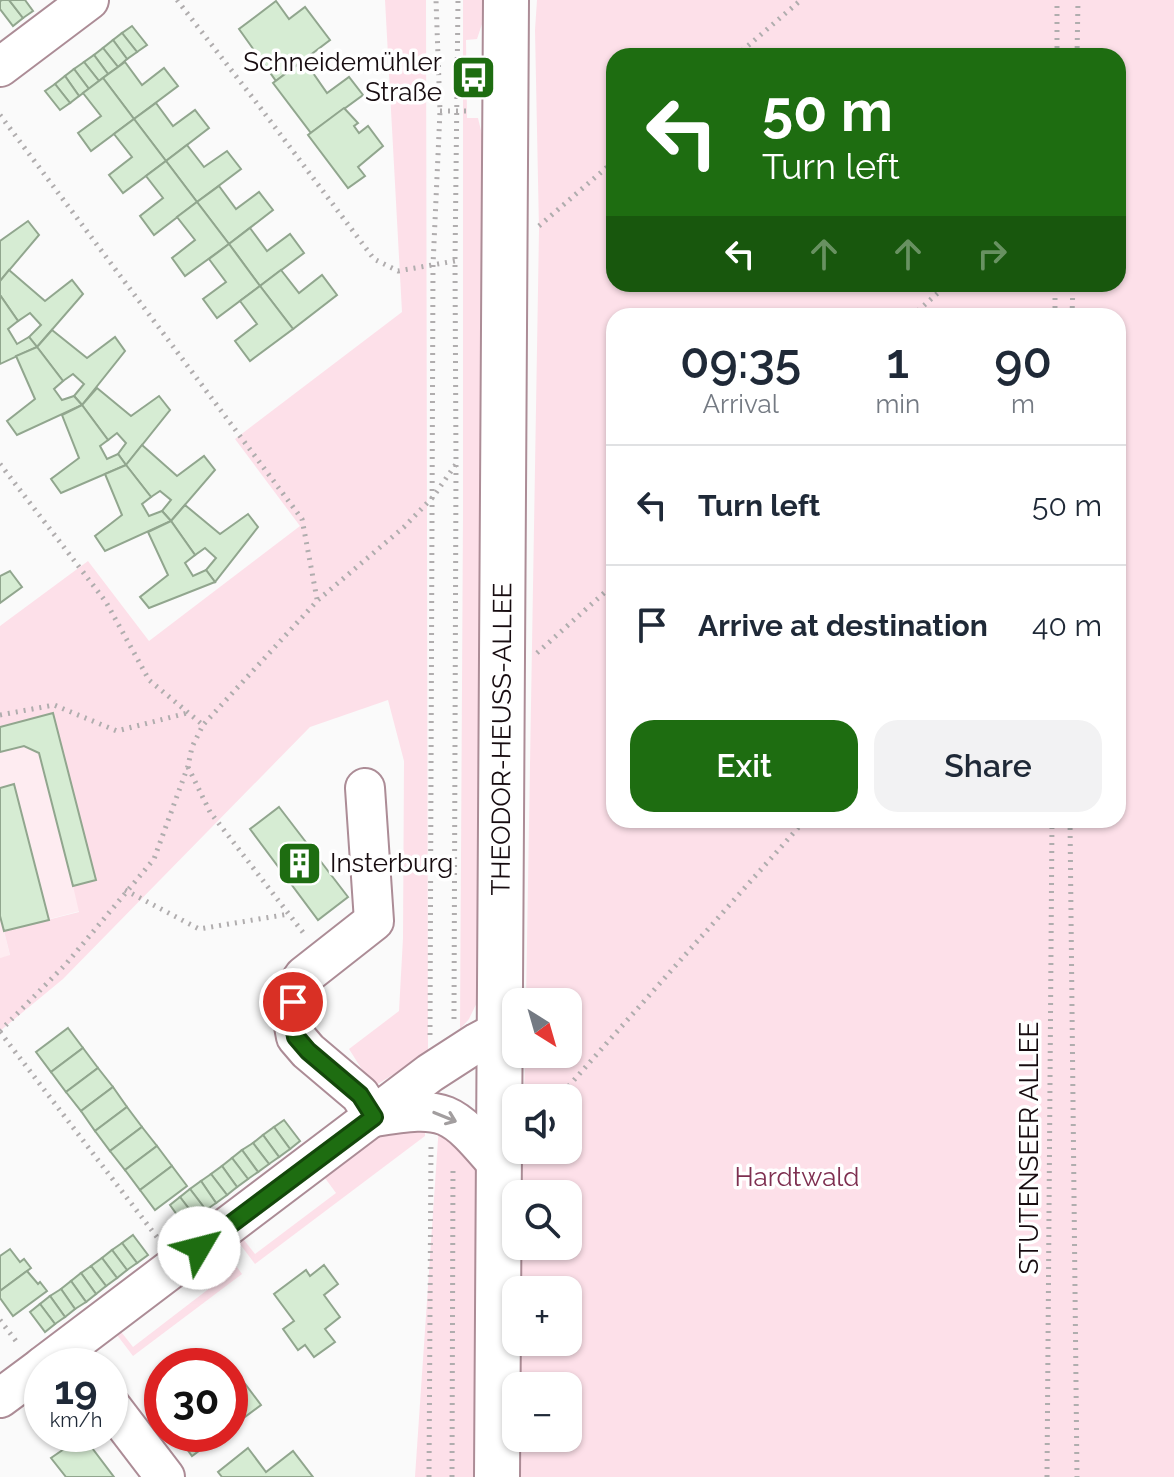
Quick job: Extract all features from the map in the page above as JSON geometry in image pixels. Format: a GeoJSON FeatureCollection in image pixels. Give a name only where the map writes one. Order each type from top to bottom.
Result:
{"type":"FeatureCollection","features":[{"type":"Feature","properties":{"kind":"main road","name":"THEODOR-HEUSS-ALLEE"},"geometry":{"type":"LineString","coordinates":[[497,1477],[506,0]]}},
{"type":"Feature","properties":{"kind":"street"},"geometry":{"type":"LineString","coordinates":[[0,67],[89,0]]}},
{"type":"Feature","properties":{"kind":"street"},"geometry":{"type":"LineString","coordinates":[[365,788],[374,921],[304,976],[297,986],[293,1002],[296,1037],[360,1095],[374,1117]]}},
{"type":"Feature","properties":{"kind":"street"},"geometry":{"type":"LineString","coordinates":[[75,1348],[178,1264],[442,1065],[501,1030]]}},
{"type":"Feature","properties":{"kind":"street"},"geometry":{"type":"LineString","coordinates":[[374,1117],[415,1110],[442,1116],[474,1136],[498,1165]]}},
{"type":"Feature","properties":{"kind":"street"},"geometry":{"type":"LineString","coordinates":[[0,1398],[24,1383]]}},
{"type":"Feature","properties":{"kind":"street"},"geometry":{"type":"LineString","coordinates":[[128,1429],[165,1477]]}},
{"type":"Feature","properties":{"kind":"path"},"geometry":{"type":"LineString","coordinates":[[177,0],[374,259],[398,271],[455,261]]}},
{"type":"Feature","properties":{"kind":"path"},"geometry":{"type":"LineString","coordinates":[[436,0],[440,111],[433,265],[433,497],[442,1065]]}},
{"type":"Feature","properties":{"kind":"path"},"geometry":{"type":"LineString","coordinates":[[442,1065],[456,464],[458,0]]}},
{"type":"Feature","properties":{"kind":"path"},"geometry":{"type":"LineString","coordinates":[[745,48],[801,0]]}},
{"type":"Feature","properties":{"kind":"path"},"geometry":{"type":"LineString","coordinates":[[1057,0],[1057,48]]}},
{"type":"Feature","properties":{"kind":"path"},"geometry":{"type":"LineString","coordinates":[[1077,48],[1078,0]]}},
{"type":"Feature","properties":{"kind":"path"},"geometry":{"type":"LineString","coordinates":[[440,111],[466,111]]}},
{"type":"Feature","properties":{"kind":"path"},"geometry":{"type":"LineString","coordinates":[[0,115],[302,519],[318,600]]}},
{"type":"Feature","properties":{"kind":"path"},"geometry":{"type":"LineString","coordinates":[[505,255],[606,168]]}},
{"type":"Feature","properties":{"kind":"path"},"geometry":{"type":"LineString","coordinates":[[921,308],[939,292]]}},
{"type":"Feature","properties":{"kind":"path"},"geometry":{"type":"LineString","coordinates":[[0,464],[106,602],[149,680],[203,725]]}},
{"type":"Feature","properties":{"kind":"path"},"geometry":{"type":"LineString","coordinates":[[178,1264],[0,1032],[66,964],[154,859],[192,747],[203,725],[318,600],[404,527],[433,497],[456,464]]}},
{"type":"Feature","properties":{"kind":"path"},"geometry":{"type":"LineString","coordinates":[[501,685],[606,591]]}},
{"type":"Feature","properties":{"kind":"path"},"geometry":{"type":"LineString","coordinates":[[0,715],[54,705],[117,731],[188,712]]}},
{"type":"Feature","properties":{"kind":"path"},"geometry":{"type":"LineString","coordinates":[[125,890],[199,929],[289,914],[210,812],[188,766]]}},
{"type":"Feature","properties":{"kind":"path"},"geometry":{"type":"LineString","coordinates":[[570,1084],[798,828]]}},
{"type":"Feature","properties":{"kind":"path","name":"STUTENSEER ALLEE"},"geometry":{"type":"LineString","coordinates":[[1047,1477],[1052,828]]}},
{"type":"Feature","properties":{"kind":"path"},"geometry":{"type":"LineString","coordinates":[[1070,828],[1077,1477]]}},
{"type":"Feature","properties":{"kind":"path"},"geometry":{"type":"LineString","coordinates":[[429,1477],[442,1116]]}},
{"type":"Feature","properties":{"kind":"path"},"geometry":{"type":"LineString","coordinates":[[442,1116],[452,1477]]}},
{"type":"Feature","properties":{"kind":"shaded area"},"geometry":{"type":"Polygon","coordinates":[[[53,713],[96,880],[80,911],[4,931],[10,956],[0,958],[0,727],[53,713]]]}},
{"type":"Feature","properties":{"kind":"green space"},"geometry":{"type":"Polygon","coordinates":[[[385,0],[426,0],[428,1053],[373,1087],[349,1049],[399,1011],[403,938],[404,761],[388,700],[310,727],[63,979],[0,1031],[0,958],[10,955],[4,931],[79,912],[73,886],[96,880],[53,714],[0,727],[0,626],[88,561],[149,641],[300,526],[235,439],[402,312],[385,0]]]}},
{"type":"Feature","properties":{"kind":"green space"},"geometry":{"type":"Polygon","coordinates":[[[463,0],[490,0],[477,39],[466,40],[467,118],[478,118],[489,164],[482,992],[469,1019],[460,1029],[463,516],[463,0]]]}},
{"type":"Feature","properties":{"kind":"green space","name":"Hardtwald"},"geometry":{"type":"Polygon","coordinates":[[[537,0],[1174,0],[1174,1477],[518,1477],[518,1452],[582,1452],[582,1372],[519,1372],[520,1356],[582,1356],[582,1276],[521,1276],[522,1260],[582,1260],[582,1180],[523,1180],[523,1164],[582,1164],[582,1084],[524,1084],[525,1068],[582,1068],[582,988],[526,988],[539,230],[537,0]]]}},
{"type":"Feature","properties":{"kind":"green space"},"geometry":{"type":"Polygon","coordinates":[[[425,1122],[425,1136],[255,1264],[236,1239],[240,1235],[255,1254],[336,1193],[322,1174],[379,1133],[425,1122]]]}},
{"type":"Feature","properties":{"kind":"green space"},"geometry":{"type":"Polygon","coordinates":[[[439,1125],[480,1164],[481,1477],[415,1477],[439,1125]]]}},
{"type":"Feature","properties":{"kind":"green space"},"geometry":{"type":"Polygon","coordinates":[[[223,1248],[242,1274],[133,1356],[114,1331],[118,1328],[133,1347],[232,1271],[218,1252],[223,1248]]]}},
{"type":"Feature","properties":{"kind":"building"},"geometry":{"type":"Polygon","coordinates":[[[2,0],[9,0],[23,18],[13,26],[0,9],[2,0]]]}},
{"type":"Feature","properties":{"kind":"building"},"geometry":{"type":"Polygon","coordinates":[[[9,0],[25,0],[33,11],[23,18],[9,0]]]}},
{"type":"Feature","properties":{"kind":"building"},"geometry":{"type":"Polygon","coordinates":[[[276,1],[289,19],[305,7],[330,40],[276,81],[239,29],[276,1]]]}},
{"type":"Feature","properties":{"kind":"building"},"geometry":{"type":"Polygon","coordinates":[[[132,26],[147,45],[137,52],[122,33],[132,26]]]}},
{"type":"Feature","properties":{"kind":"building"},"geometry":{"type":"Polygon","coordinates":[[[122,33],[137,52],[127,59],[113,40],[122,33]]]}},
{"type":"Feature","properties":{"kind":"building"},"geometry":{"type":"Polygon","coordinates":[[[113,40],[127,59],[118,67],[103,48],[113,40]]]}},
{"type":"Feature","properties":{"kind":"building"},"geometry":{"type":"Polygon","coordinates":[[[103,48],[118,67],[108,74],[94,55],[103,48]]]}},
{"type":"Feature","properties":{"kind":"building"},"geometry":{"type":"Polygon","coordinates":[[[94,55],[108,74],[99,81],[84,62],[94,55]]]}},
{"type":"Feature","properties":{"kind":"building"},"geometry":{"type":"Polygon","coordinates":[[[304,60],[327,93],[349,77],[363,95],[311,133],[273,83],[304,60]]]}},
{"type":"Feature","properties":{"kind":"building"},"geometry":{"type":"Polygon","coordinates":[[[84,62],[99,81],[89,89],[74,69],[84,62]]]}},
{"type":"Feature","properties":{"kind":"building"},"geometry":{"type":"Polygon","coordinates":[[[125,62],[142,85],[164,68],[178,86],[134,119],[103,78],[125,62]]]}},
{"type":"Feature","properties":{"kind":"building"},"geometry":{"type":"Polygon","coordinates":[[[74,69],[89,89],[79,96],[65,76],[74,69]]]}},
{"type":"Feature","properties":{"kind":"building"},"geometry":{"type":"Polygon","coordinates":[[[65,76],[79,96],[70,103],[55,84],[65,76]]]}},
{"type":"Feature","properties":{"kind":"building"},"geometry":{"type":"Polygon","coordinates":[[[103,78],[134,119],[91,151],[78,133],[101,116],[83,93],[103,78]]]}},
{"type":"Feature","properties":{"kind":"building"},"geometry":{"type":"Polygon","coordinates":[[[55,84],[70,103],[60,110],[45,91],[55,84]]]}},
{"type":"Feature","properties":{"kind":"building"},"geometry":{"type":"Polygon","coordinates":[[[156,103],[173,126],[195,110],[209,128],[166,161],[134,119],[156,103]]]}},
{"type":"Feature","properties":{"kind":"building"},"geometry":{"type":"Polygon","coordinates":[[[344,108],[358,123],[354,126],[359,133],[368,126],[383,146],[358,167],[365,176],[348,188],[308,135],[344,108]]]}},
{"type":"Feature","properties":{"kind":"building"},"geometry":{"type":"Polygon","coordinates":[[[134,119],[166,161],[123,193],[109,175],[132,157],[114,134],[134,119]]]}},
{"type":"Feature","properties":{"kind":"building"},"geometry":{"type":"Polygon","coordinates":[[[187,145],[204,167],[227,151],[241,169],[197,202],[166,161],[187,145]]]}},
{"type":"Feature","properties":{"kind":"building"},"geometry":{"type":"Polygon","coordinates":[[[166,161],[197,202],[154,235],[140,216],[163,198],[146,176],[166,161]]]}},
{"type":"Feature","properties":{"kind":"building"},"geometry":{"type":"Polygon","coordinates":[[[219,186],[236,209],[259,192],[273,210],[229,244],[197,202],[219,186]]]}},
{"type":"Feature","properties":{"kind":"building"},"geometry":{"type":"Polygon","coordinates":[[[197,202],[229,244],[185,276],[172,258],[195,240],[177,217],[197,202]]]}},
{"type":"Feature","properties":{"kind":"building"},"geometry":{"type":"Polygon","coordinates":[[[28,221],[39,235],[0,281],[0,241],[28,221]]]}},
{"type":"Feature","properties":{"kind":"building"},"geometry":{"type":"Polygon","coordinates":[[[250,228],[267,251],[290,234],[304,253],[260,286],[229,244],[250,228]]]}},
{"type":"Feature","properties":{"kind":"building"},"geometry":{"type":"Polygon","coordinates":[[[229,244],[260,286],[217,318],[203,299],[226,282],[209,259],[229,244]]]}},
{"type":"Feature","properties":{"kind":"building"},"geometry":{"type":"Polygon","coordinates":[[[9,270],[45,301],[72,280],[83,294],[37,347],[29,337],[41,325],[30,313],[18,321],[0,295],[0,281],[9,270]]]}},
{"type":"Feature","properties":{"kind":"building"},"geometry":{"type":"Polygon","coordinates":[[[281,270],[299,293],[322,275],[337,295],[293,329],[260,286],[281,270]]]}},
{"type":"Feature","properties":{"kind":"building"},"geometry":{"type":"Polygon","coordinates":[[[260,286],[293,329],[250,361],[235,341],[257,324],[240,301],[260,286]]]}},
{"type":"Feature","properties":{"kind":"building"},"geometry":{"type":"Polygon","coordinates":[[[0,295],[18,321],[8,329],[17,344],[29,337],[37,347],[0,364],[0,295]]]}},
{"type":"Feature","properties":{"kind":"building"},"geometry":{"type":"Polygon","coordinates":[[[52,330],[87,358],[115,337],[125,351],[82,405],[74,396],[84,384],[73,374],[63,381],[37,347],[52,330]]]}},
{"type":"Feature","properties":{"kind":"building"},"geometry":{"type":"Polygon","coordinates":[[[37,347],[63,381],[54,389],[62,400],[74,396],[82,405],[17,435],[7,421],[35,399],[16,356],[37,347]]]}},
{"type":"Feature","properties":{"kind":"building"},"geometry":{"type":"Polygon","coordinates":[[[97,388],[131,416],[159,396],[170,410],[126,465],[118,454],[126,443],[117,433],[108,440],[82,405],[97,388]]]}},
{"type":"Feature","properties":{"kind":"building"},"geometry":{"type":"Polygon","coordinates":[[[82,405],[108,440],[100,446],[107,459],[118,454],[126,465],[61,493],[51,479],[79,458],[62,415],[82,405]]]}},
{"type":"Feature","properties":{"kind":"building"},"geometry":{"type":"Polygon","coordinates":[[[142,445],[177,476],[204,456],[215,470],[171,521],[162,511],[171,500],[160,491],[151,497],[126,465],[142,445]]]}},
{"type":"Feature","properties":{"kind":"building"},"geometry":{"type":"Polygon","coordinates":[[[126,465],[151,497],[142,504],[149,516],[162,511],[171,521],[105,551],[95,536],[122,515],[105,474],[126,465]]]}},
{"type":"Feature","properties":{"kind":"building"},"geometry":{"type":"Polygon","coordinates":[[[185,505],[220,534],[248,514],[258,527],[215,582],[206,570],[216,558],[205,548],[195,555],[171,521],[185,505]]]}},
{"type":"Feature","properties":{"kind":"building"},"geometry":{"type":"Polygon","coordinates":[[[171,521],[195,555],[185,563],[193,576],[206,570],[215,582],[149,608],[140,597],[168,575],[148,532],[171,521]]]}},
{"type":"Feature","properties":{"kind":"building"},"geometry":{"type":"Polygon","coordinates":[[[10,571],[22,587],[0,603],[0,576],[10,571]]]}},
{"type":"Feature","properties":{"kind":"building"},"geometry":{"type":"Polygon","coordinates":[[[53,713],[96,880],[73,886],[39,753],[24,746],[0,752],[0,727],[53,713]]]}},
{"type":"Feature","properties":{"kind":"building"},"geometry":{"type":"Polygon","coordinates":[[[14,784],[49,920],[4,931],[0,916],[0,788],[14,784]]]}},
{"type":"Feature","properties":{"kind":"building","name":"Insterburg"},"geometry":{"type":"Polygon","coordinates":[[[279,807],[348,897],[318,920],[250,829],[279,807]]]}},
{"type":"Feature","properties":{"kind":"building"},"geometry":{"type":"Polygon","coordinates":[[[68,1028],[83,1048],[51,1072],[36,1052],[68,1028]]]}},
{"type":"Feature","properties":{"kind":"building"},"geometry":{"type":"Polygon","coordinates":[[[83,1048],[98,1068],[66,1092],[51,1072],[83,1048]]]}},
{"type":"Feature","properties":{"kind":"building"},"geometry":{"type":"Polygon","coordinates":[[[98,1068],[113,1087],[81,1111],[66,1092],[98,1068]]]}},
{"type":"Feature","properties":{"kind":"building"},"geometry":{"type":"Polygon","coordinates":[[[113,1087],[127,1107],[95,1131],[81,1111],[113,1087]]]}},
{"type":"Feature","properties":{"kind":"building"},"geometry":{"type":"Polygon","coordinates":[[[127,1107],[142,1127],[110,1151],[95,1131],[127,1107]]]}},
{"type":"Feature","properties":{"kind":"building"},"geometry":{"type":"Polygon","coordinates":[[[284,1120],[300,1141],[290,1149],[274,1127],[284,1120]]]}},
{"type":"Feature","properties":{"kind":"building"},"geometry":{"type":"Polygon","coordinates":[[[142,1127],[157,1146],[125,1170],[110,1151],[142,1127]]]}},
{"type":"Feature","properties":{"kind":"building"},"geometry":{"type":"Polygon","coordinates":[[[274,1127],[290,1149],[279,1157],[263,1135],[274,1127]]]}},
{"type":"Feature","properties":{"kind":"building"},"geometry":{"type":"Polygon","coordinates":[[[263,1135],[279,1157],[269,1164],[253,1143],[263,1135]]]}},
{"type":"Feature","properties":{"kind":"building"},"geometry":{"type":"Polygon","coordinates":[[[253,1143],[269,1164],[258,1172],[242,1150],[253,1143]]]}},
{"type":"Feature","properties":{"kind":"building"},"geometry":{"type":"Polygon","coordinates":[[[157,1146],[172,1166],[140,1190],[125,1170],[157,1146]]]}},
{"type":"Feature","properties":{"kind":"building"},"geometry":{"type":"Polygon","coordinates":[[[242,1150],[258,1172],[248,1179],[232,1158],[242,1150]]]}},
{"type":"Feature","properties":{"kind":"building"},"geometry":{"type":"Polygon","coordinates":[[[232,1158],[248,1179],[237,1187],[222,1166],[232,1158]]]}},
{"type":"Feature","properties":{"kind":"building"},"geometry":{"type":"Polygon","coordinates":[[[172,1166],[187,1186],[155,1210],[140,1190],[172,1166]]]}},
{"type":"Feature","properties":{"kind":"building"},"geometry":{"type":"Polygon","coordinates":[[[222,1166],[237,1187],[227,1195],[211,1174],[222,1166]]]}},
{"type":"Feature","properties":{"kind":"building"},"geometry":{"type":"Polygon","coordinates":[[[211,1174],[227,1195],[216,1203],[201,1181],[211,1174]]]}},
{"type":"Feature","properties":{"kind":"building"},"geometry":{"type":"Polygon","coordinates":[[[201,1181],[216,1203],[206,1210],[190,1189],[201,1181]]]}},
{"type":"Feature","properties":{"kind":"building"},"geometry":{"type":"Polygon","coordinates":[[[190,1189],[206,1210],[196,1218],[180,1197],[190,1189]]]}},
{"type":"Feature","properties":{"kind":"building"},"geometry":{"type":"Polygon","coordinates":[[[180,1197],[196,1218],[185,1226],[170,1205],[180,1197]]]}},
{"type":"Feature","properties":{"kind":"building"},"geometry":{"type":"Polygon","coordinates":[[[133,1235],[148,1255],[137,1263],[122,1243],[133,1235]]]}},
{"type":"Feature","properties":{"kind":"building"},"geometry":{"type":"Polygon","coordinates":[[[122,1243],[137,1263],[127,1270],[112,1250],[122,1243]]]}},
{"type":"Feature","properties":{"kind":"building"},"geometry":{"type":"Polygon","coordinates":[[[10,1249],[20,1262],[24,1259],[31,1268],[0,1291],[0,1256],[10,1249]]]}},
{"type":"Feature","properties":{"kind":"building"},"geometry":{"type":"Polygon","coordinates":[[[112,1250],[127,1270],[117,1278],[102,1258],[112,1250]]]}},
{"type":"Feature","properties":{"kind":"building"},"geometry":{"type":"Polygon","coordinates":[[[102,1258],[117,1278],[106,1286],[91,1266],[102,1258]]]}},
{"type":"Feature","properties":{"kind":"building"},"geometry":{"type":"Polygon","coordinates":[[[324,1265],[338,1284],[324,1295],[340,1317],[325,1329],[335,1342],[314,1357],[305,1345],[298,1350],[283,1329],[294,1321],[274,1294],[306,1270],[310,1276],[324,1265]]]}},
{"type":"Feature","properties":{"kind":"building"},"geometry":{"type":"Polygon","coordinates":[[[91,1266],[106,1286],[96,1294],[81,1273],[91,1266]]]}},
{"type":"Feature","properties":{"kind":"building"},"geometry":{"type":"Polygon","coordinates":[[[27,1271],[47,1291],[13,1316],[0,1298],[0,1291],[27,1271]]]}},
{"type":"Feature","properties":{"kind":"building"},"geometry":{"type":"Polygon","coordinates":[[[81,1273],[96,1294],[86,1302],[71,1281],[81,1273]]]}},
{"type":"Feature","properties":{"kind":"building"},"geometry":{"type":"Polygon","coordinates":[[[71,1281],[86,1302],[75,1309],[61,1289],[71,1281]]]}},
{"type":"Feature","properties":{"kind":"building"},"geometry":{"type":"Polygon","coordinates":[[[61,1289],[75,1309],[65,1317],[50,1296],[61,1289]]]}},
{"type":"Feature","properties":{"kind":"building"},"geometry":{"type":"Polygon","coordinates":[[[50,1296],[65,1317],[55,1324],[40,1304],[50,1296]]]}},
{"type":"Feature","properties":{"kind":"building"},"geometry":{"type":"Polygon","coordinates":[[[40,1304],[55,1324],[45,1332],[30,1312],[40,1304]]]}},
{"type":"Feature","properties":{"kind":"building"},"geometry":{"type":"Polygon","coordinates":[[[248,1388],[261,1405],[248,1415],[248,1388]]]}},
{"type":"Feature","properties":{"kind":"building"},"geometry":{"type":"Polygon","coordinates":[[[248,1448],[266,1472],[293,1451],[313,1477],[222,1477],[218,1472],[243,1452],[248,1452],[248,1448]]]}},
{"type":"Feature","properties":{"kind":"building"},"geometry":{"type":"Polygon","coordinates":[[[60,1452],[95,1452],[114,1477],[66,1477],[51,1458],[60,1452]]]}},
{"type":"Feature","properties":{"kind":"place","name":"Schneidemühler Straße"},"geometry":{"type":"Point","coordinates":[473,77]}},
{"type":"Feature","properties":{"kind":"place","name":"Insterburg"},"geometry":{"type":"Point","coordinates":[299,863]}},
{"type":"Feature","properties":{"kind":"route"},"geometry":{"type":"LineString","coordinates":[[199,1248],[374,1117],[360,1095],[296,1037],[293,1002]]}}]}
